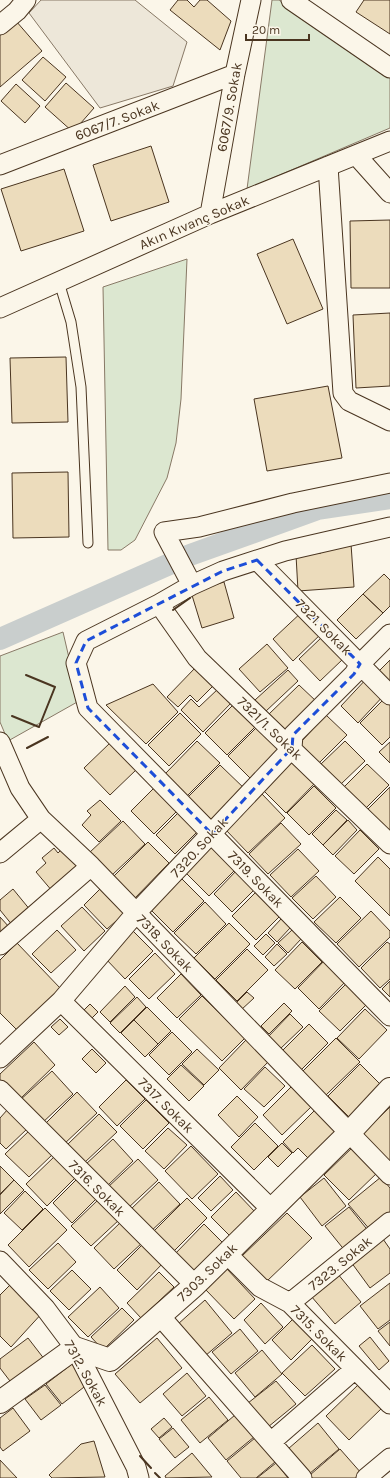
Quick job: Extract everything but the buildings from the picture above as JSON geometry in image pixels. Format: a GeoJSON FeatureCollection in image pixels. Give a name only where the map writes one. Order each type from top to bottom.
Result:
{"type":"FeatureCollection","features":[{"type":"Feature","properties":{"kind":"street"},"geometry":{"type":"LineString","coordinates":[[0,25],[17,11],[26,0]]}},
{"type":"Feature","properties":{"kind":"street","name":"6067/9. Sokak"},"geometry":{"type":"LineString","coordinates":[[210,214],[235,74],[251,0]]}},
{"type":"Feature","properties":{"kind":"street"},"geometry":{"type":"LineString","coordinates":[[291,0],[390,68]]}},
{"type":"Feature","properties":{"kind":"street","name":"6067/7. Sokak"},"geometry":{"type":"LineString","coordinates":[[0,165],[235,74]]}},
{"type":"Feature","properties":{"kind":"street","name":"Akın Kıvanç Sokak"},"geometry":{"type":"LineString","coordinates":[[2,302],[59,282],[210,214],[390,141]]}},
{"type":"Feature","properties":{"kind":"street"},"geometry":{"type":"LineString","coordinates":[[356,155],[390,193]]}},
{"type":"Feature","properties":{"kind":"street"},"geometry":{"type":"LineString","coordinates":[[328,166],[343,392],[349,401],[390,421]]}},
{"type":"Feature","properties":{"kind":"street"},"geometry":{"type":"LineString","coordinates":[[190,582],[164,532],[199,527],[293,503],[390,483]]}},
{"type":"Feature","properties":{"kind":"street"},"geometry":{"type":"LineString","coordinates":[[159,604],[190,582],[223,571],[285,551],[390,527]]}},
{"type":"Feature","properties":{"kind":"street","name":"7321. Sokak"},"geometry":{"type":"LineString","coordinates":[[257,560],[390,695]]}},
{"type":"Feature","properties":{"kind":"street","name":"7319. Sokak"},"geometry":{"type":"LineString","coordinates":[[159,604],[86,641],[76,664],[88,708],[390,1016]]}},
{"type":"Feature","properties":{"kind":"street","name":"7321/1. Sokak"},"geometry":{"type":"LineString","coordinates":[[159,604],[197,658],[390,844]]}},
{"type":"Feature","properties":{"kind":"street","name":"7320. Sokak"},"geometry":{"type":"LineString","coordinates":[[0,1058],[61,1001],[136,913],[292,748],[293,735],[354,674],[360,664],[390,634]]}},
{"type":"Feature","properties":{"kind":"street","name":"7318. Sokak"},"geometry":{"type":"LineString","coordinates":[[0,742],[20,788],[41,819],[91,866],[390,1175]]}},
{"type":"Feature","properties":{"kind":"street"},"geometry":{"type":"LineString","coordinates":[[0,852],[41,819]]}},
{"type":"Feature","properties":{"kind":"street"},"geometry":{"type":"LineString","coordinates":[[0,944],[91,866]]}},
{"type":"Feature","properties":{"kind":"street","name":"7317. Sokak"},"geometry":{"type":"LineString","coordinates":[[61,1001],[271,1209]]}},
{"type":"Feature","properties":{"kind":"street","name":"7303. Sokak"},"geometry":{"type":"LineString","coordinates":[[75,1348],[110,1360],[195,1285],[349,1132],[390,1089]]}},
{"type":"Feature","properties":{"kind":"street","name":"7316. Sokak"},"geometry":{"type":"LineString","coordinates":[[0,1090],[195,1285]]}},
{"type":"Feature","properties":{"kind":"street","name":"7323. Sokak"},"geometry":{"type":"LineString","coordinates":[[290,1303],[390,1222]]}},
{"type":"Feature","properties":{"kind":"street","name":"7315. Sokak"},"geometry":{"type":"LineString","coordinates":[[226,1253],[260,1287],[290,1303],[390,1404]]}},
{"type":"Feature","properties":{"kind":"street","name":"7312. Sokak"},"geometry":{"type":"LineString","coordinates":[[0,1261],[45,1308],[75,1348],[141,1474]]}},
{"type":"Feature","properties":{"kind":"street"},"geometry":{"type":"LineString","coordinates":[[160,1316],[302,1478]]}},
{"type":"Feature","properties":{"kind":"street"},"geometry":{"type":"LineString","coordinates":[[0,1402],[75,1348]]}},
{"type":"Feature","properties":{"kind":"street"},"geometry":{"type":"LineString","coordinates":[[272,1442],[355,1369]]}},
{"type":"Feature","properties":{"kind":"street"},"geometry":{"type":"LineString","coordinates":[[366,1478],[390,1458]]}},
{"type":"Feature","properties":{"kind":"lane"},"geometry":{"type":"LineString","coordinates":[[59,282],[71,322],[81,387],[88,543]]}},
{"type":"Feature","properties":{"kind":"highlighted area"},"geometry":{"type":"Polygon","coordinates":[[[257,560],[360,664],[354,674],[293,735],[292,748],[212,834],[88,708],[76,663],[86,641],[223,571],[257,560]]]}},
{"type":"Feature","properties":{"kind":"green space"},"geometry":{"type":"Polygon","coordinates":[[[272,0],[279,0],[390,74],[390,128],[247,189],[272,0]]]}},
{"type":"Feature","properties":{"kind":"green space"},"geometry":{"type":"Polygon","coordinates":[[[187,259],[181,399],[176,443],[167,478],[135,540],[121,550],[108,550],[103,287],[187,259]]]}},
{"type":"Feature","properties":{"kind":"green space"},"geometry":{"type":"Polygon","coordinates":[[[63,632],[79,701],[8,741],[0,722],[0,656],[63,632]]]}},
{"type":"Feature","properties":{"kind":"shaded area"},"geometry":{"type":"Polygon","coordinates":[[[41,0],[135,0],[187,42],[173,86],[100,108],[29,13],[41,0]]]}},
{"type":"Feature","properties":{"kind":"waterway"},"geometry":{"type":"LineString","coordinates":[[0,639],[190,555],[318,509],[390,498]]}},
{"type":"Feature","properties":{"kind":"wall"},"geometry":{"type":"LineString","coordinates":[[173,610],[190,598]]}},
{"type":"Feature","properties":{"kind":"wall"},"geometry":{"type":"LineString","coordinates":[[12,716],[39,727],[55,687],[26,675]]}},
{"type":"Feature","properties":{"kind":"wall"},"geometry":{"type":"LineString","coordinates":[[27,748],[48,737]]}},
{"type":"Feature","properties":{"kind":"wall"},"geometry":{"type":"LineString","coordinates":[[140,1456],[151,1468]]}},
{"type":"Feature","properties":{"kind":"wall"},"geometry":{"type":"LineString","coordinates":[[155,1473],[160,1478]]}}]}
